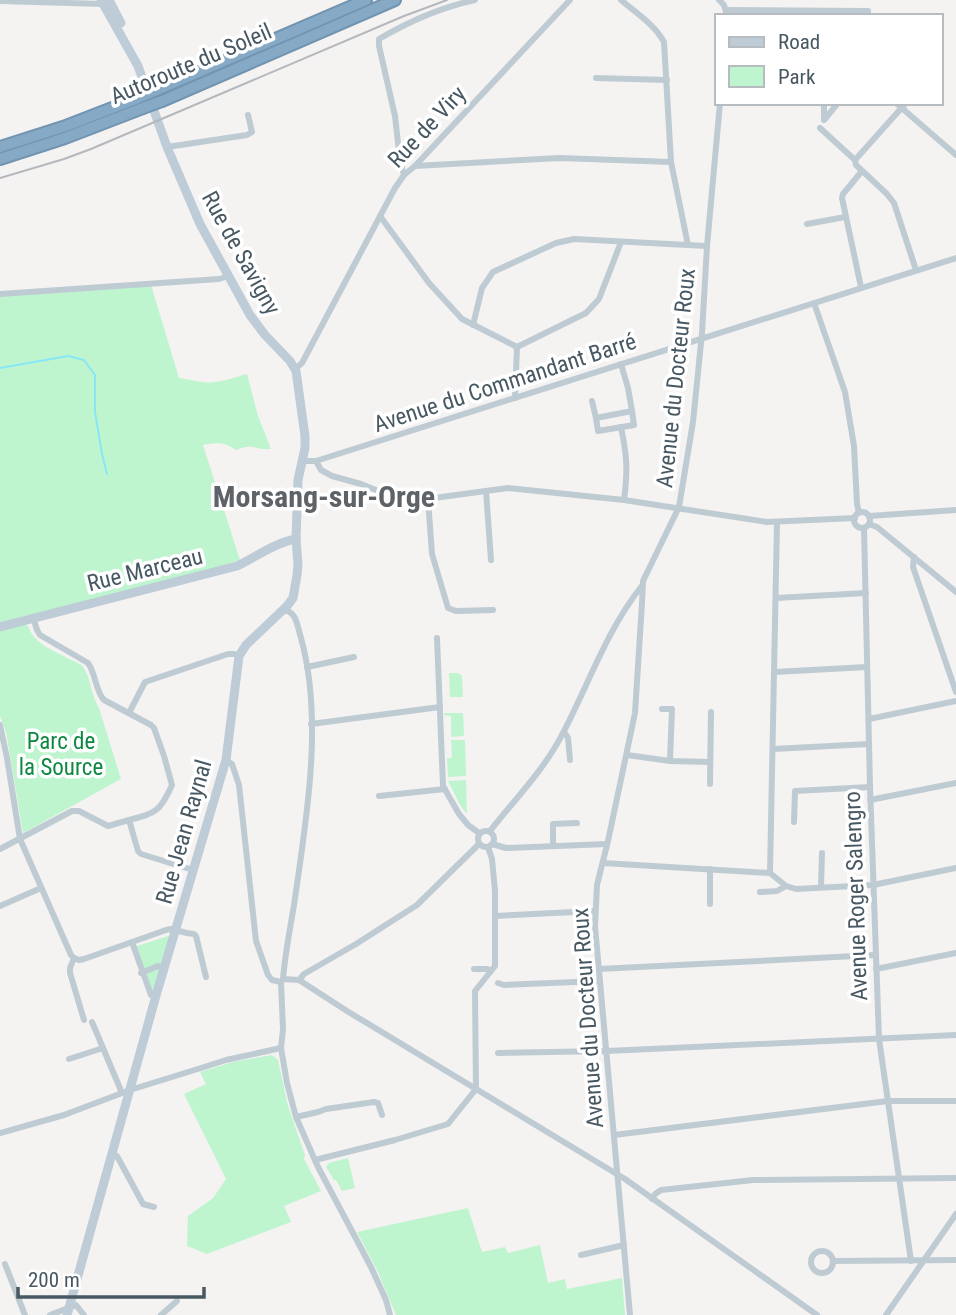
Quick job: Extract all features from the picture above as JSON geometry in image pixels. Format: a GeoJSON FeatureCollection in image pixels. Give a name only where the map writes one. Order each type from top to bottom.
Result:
{"type":"FeatureCollection","features":[{"type":"Feature","properties":{"kind":"highway","name":"Autoroute du Soleil"},"geometry":{"type":"LineString","coordinates":[[159,95],[366,0]]}},
{"type":"Feature","properties":{"kind":"highway","name":"Autoroute du Soleil"},"geometry":{"type":"LineString","coordinates":[[0,159],[65,138],[159,95],[395,0]]}},
{"type":"Feature","properties":{"kind":"highway","name":"Autoroute du Soleil"},"geometry":{"type":"LineString","coordinates":[[0,147],[140,103]]}},
{"type":"Feature","properties":{"kind":"main road","name":"Rue de Savigny"},"geometry":{"type":"LineString","coordinates":[[105,1],[138,66],[167,147],[197,218],[256,324],[295,369]]}},
{"type":"Feature","properties":{"kind":"main road"},"geometry":{"type":"LineString","coordinates":[[239,656],[246,645],[293,598],[296,583],[299,476],[305,436],[295,369]]}},
{"type":"Feature","properties":{"kind":"main road","name":"Rue Marceau"},"geometry":{"type":"LineString","coordinates":[[0,627],[237,566],[271,547],[296,539]]}},
{"type":"Feature","properties":{"kind":"main road","name":"Rue Jean Raynal"},"geometry":{"type":"LineString","coordinates":[[68,1311],[112,1153],[126,1091],[226,760],[239,656]]}},
{"type":"Feature","properties":{"kind":"street"},"geometry":{"type":"LineString","coordinates":[[404,175],[379,39],[438,11],[475,0]]}},
{"type":"Feature","properties":{"kind":"street","name":"Rue de Viry"},"geometry":{"type":"LineString","coordinates":[[295,369],[302,363],[404,175],[570,0]]}},
{"type":"Feature","properties":{"kind":"street"},"geometry":{"type":"LineString","coordinates":[[621,0],[660,34],[665,49],[671,162],[688,245]]}},
{"type":"Feature","properties":{"kind":"street"},"geometry":{"type":"LineString","coordinates":[[719,0],[727,13],[868,11],[868,14]]}},
{"type":"Feature","properties":{"kind":"street"},"geometry":{"type":"LineString","coordinates":[[0,1],[105,1]]}},
{"type":"Feature","properties":{"kind":"street"},"geometry":{"type":"LineString","coordinates":[[596,78],[667,80]]}},
{"type":"Feature","properties":{"kind":"street","name":"Avenue du Docteur Roux"},"geometry":{"type":"LineString","coordinates":[[630,1315],[595,911],[597,885],[635,713],[641,587],[679,507],[693,422],[720,105]]}},
{"type":"Feature","properties":{"kind":"street"},"geometry":{"type":"LineString","coordinates":[[824,105],[824,120],[836,105]]}},
{"type":"Feature","properties":{"kind":"street"},"geometry":{"type":"LineString","coordinates":[[855,160],[901,105],[956,155]]}},
{"type":"Feature","properties":{"kind":"street"},"geometry":{"type":"LineString","coordinates":[[167,147],[247,135],[252,130],[248,115]]}},
{"type":"Feature","properties":{"kind":"street"},"geometry":{"type":"LineString","coordinates":[[820,128],[855,160],[856,165],[894,203],[916,270]]}},
{"type":"Feature","properties":{"kind":"street"},"geometry":{"type":"LineString","coordinates":[[415,166],[560,158],[671,162]]}},
{"type":"Feature","properties":{"kind":"street"},"geometry":{"type":"LineString","coordinates":[[861,287],[842,203],[843,194],[862,171]]}},
{"type":"Feature","properties":{"kind":"street"},"geometry":{"type":"LineString","coordinates":[[380,216],[429,283],[462,319],[517,347]]}},
{"type":"Feature","properties":{"kind":"street"},"geometry":{"type":"LineString","coordinates":[[807,224],[845,217]]}},
{"type":"Feature","properties":{"kind":"street"},"geometry":{"type":"LineString","coordinates":[[473,325],[482,288],[493,272],[556,243],[574,240],[708,246]]}},
{"type":"Feature","properties":{"kind":"street"},"geometry":{"type":"LineString","coordinates":[[517,347],[586,313],[599,299],[621,242]]}},
{"type":"Feature","properties":{"kind":"street","name":"Avenue du Commandant Barré"},"geometry":{"type":"LineString","coordinates":[[303,461],[316,461],[956,258]]}},
{"type":"Feature","properties":{"kind":"street"},"geometry":{"type":"LineString","coordinates":[[0,294],[151,285],[229,276]]}},
{"type":"Feature","properties":{"kind":"street"},"geometry":{"type":"LineString","coordinates":[[814,303],[845,392],[854,446],[856,525],[956,510]]}},
{"type":"Feature","properties":{"kind":"street"},"geometry":{"type":"LineString","coordinates":[[514,398],[517,347]]}},
{"type":"Feature","properties":{"kind":"street"},"geometry":{"type":"LineString","coordinates":[[592,401],[598,431],[634,425],[621,364]]}},
{"type":"Feature","properties":{"kind":"street"},"geometry":{"type":"LineString","coordinates":[[596,418],[632,411]]}},
{"type":"Feature","properties":{"kind":"street"},"geometry":{"type":"LineString","coordinates":[[621,427],[628,473],[624,500]]}},
{"type":"Feature","properties":{"kind":"street"},"geometry":{"type":"LineString","coordinates":[[316,461],[321,470],[404,501],[516,488],[679,507],[767,522],[866,513],[867,523]]}},
{"type":"Feature","properties":{"kind":"street"},"geometry":{"type":"LineString","coordinates":[[486,491],[491,560]]}},
{"type":"Feature","properties":{"kind":"street"},"geometry":{"type":"LineString","coordinates":[[428,499],[432,555],[448,608],[494,610]]}},
{"type":"Feature","properties":{"kind":"street"},"geometry":{"type":"LineString","coordinates":[[770,873],[777,522]]}},
{"type":"Feature","properties":{"kind":"street"},"geometry":{"type":"LineString","coordinates":[[867,523],[877,527],[956,592]]}},
{"type":"Feature","properties":{"kind":"street","name":"Avenue Roger Salengro"},"geometry":{"type":"LineString","coordinates":[[867,523],[870,800],[879,1039],[911,1261]]}},
{"type":"Feature","properties":{"kind":"street"},"geometry":{"type":"LineString","coordinates":[[914,557],[913,567],[956,692]]}},
{"type":"Feature","properties":{"kind":"street"},"geometry":{"type":"LineString","coordinates":[[490,831],[535,778],[564,732],[599,656],[641,587]]}},
{"type":"Feature","properties":{"kind":"street"},"geometry":{"type":"LineString","coordinates":[[444,594],[453,592]]}},
{"type":"Feature","properties":{"kind":"street"},"geometry":{"type":"LineString","coordinates":[[776,598],[866,593]]}},
{"type":"Feature","properties":{"kind":"street"},"geometry":{"type":"LineString","coordinates":[[283,610],[294,614],[310,683],[311,724],[307,817],[282,980],[281,1048],[296,1117],[315,1160],[371,1267],[390,1315]]}},
{"type":"Feature","properties":{"kind":"street"},"geometry":{"type":"LineString","coordinates":[[0,849],[72,811],[79,811],[108,826],[154,813],[169,792],[172,781],[154,728],[104,701],[85,660],[40,635],[33,617]]}},
{"type":"Feature","properties":{"kind":"street"},"geometry":{"type":"LineString","coordinates":[[437,638],[442,779],[458,814],[479,833]]}},
{"type":"Feature","properties":{"kind":"street"},"geometry":{"type":"LineString","coordinates":[[129,713],[145,682],[228,654],[239,656]]}},
{"type":"Feature","properties":{"kind":"street"},"geometry":{"type":"LineString","coordinates":[[307,667],[354,657]]}},
{"type":"Feature","properties":{"kind":"street"},"geometry":{"type":"LineString","coordinates":[[775,672],[867,667]]}},
{"type":"Feature","properties":{"kind":"street"},"geometry":{"type":"LineString","coordinates":[[869,719],[956,701]]}},
{"type":"Feature","properties":{"kind":"street"},"geometry":{"type":"LineString","coordinates":[[311,724],[440,707]]}},
{"type":"Feature","properties":{"kind":"street"},"geometry":{"type":"LineString","coordinates":[[662,709],[672,709],[670,761]]}},
{"type":"Feature","properties":{"kind":"street"},"geometry":{"type":"LineString","coordinates":[[710,784],[711,712]]}},
{"type":"Feature","properties":{"kind":"street"},"geometry":{"type":"LineString","coordinates":[[1,729],[20,839],[71,955],[79,960],[84,959],[166,930],[176,929],[196,936],[205,977]]}},
{"type":"Feature","properties":{"kind":"street"},"geometry":{"type":"LineString","coordinates":[[564,732],[568,738],[570,760]]}},
{"type":"Feature","properties":{"kind":"street"},"geometry":{"type":"LineString","coordinates":[[773,749],[869,744]]}},
{"type":"Feature","properties":{"kind":"street"},"geometry":{"type":"LineString","coordinates":[[627,755],[670,761],[710,762]]}},
{"type":"Feature","properties":{"kind":"street"},"geometry":{"type":"LineString","coordinates":[[226,760],[232,764],[239,785],[256,941],[268,975],[272,979],[299,980],[617,1175],[817,1315]]}},
{"type":"Feature","properties":{"kind":"street"},"geometry":{"type":"LineString","coordinates":[[870,800],[956,783]]}},
{"type":"Feature","properties":{"kind":"street"},"geometry":{"type":"LineString","coordinates":[[794,822],[795,791],[870,788]]}},
{"type":"Feature","properties":{"kind":"street"},"geometry":{"type":"LineString","coordinates":[[379,796],[445,789]]}},
{"type":"Feature","properties":{"kind":"street"},"geometry":{"type":"LineString","coordinates":[[129,820],[141,855],[193,870]]}},
{"type":"Feature","properties":{"kind":"street"},"geometry":{"type":"LineString","coordinates":[[553,846],[552,824],[577,823]]}},
{"type":"Feature","properties":{"kind":"street"},"geometry":{"type":"LineString","coordinates":[[315,1160],[448,1124],[476,1090],[475,990],[495,966],[490,846],[494,837],[490,831],[479,833],[477,839],[483,847],[490,846],[506,848],[607,845]]}},
{"type":"Feature","properties":{"kind":"street"},"geometry":{"type":"LineString","coordinates":[[299,980],[304,974],[417,905],[479,844]]}},
{"type":"Feature","properties":{"kind":"street"},"geometry":{"type":"LineString","coordinates":[[821,887],[822,853]]}},
{"type":"Feature","properties":{"kind":"street"},"geometry":{"type":"LineString","coordinates":[[603,863],[770,873],[786,886],[796,889],[873,884],[956,868]]}},
{"type":"Feature","properties":{"kind":"street"},"geometry":{"type":"LineString","coordinates":[[710,869],[710,904]]}},
{"type":"Feature","properties":{"kind":"street"},"geometry":{"type":"LineString","coordinates":[[760,892],[777,891],[786,886]]}},
{"type":"Feature","properties":{"kind":"street"},"geometry":{"type":"LineString","coordinates":[[0,906],[41,888]]}},
{"type":"Feature","properties":{"kind":"street"},"geometry":{"type":"LineString","coordinates":[[495,916],[595,911]]}},
{"type":"Feature","properties":{"kind":"street"},"geometry":{"type":"LineString","coordinates":[[132,942],[151,995]]}},
{"type":"Feature","properties":{"kind":"street"},"geometry":{"type":"LineString","coordinates":[[876,969],[956,953]]}},
{"type":"Feature","properties":{"kind":"street"},"geometry":{"type":"LineString","coordinates":[[599,969],[875,955]]}},
{"type":"Feature","properties":{"kind":"street"},"geometry":{"type":"LineString","coordinates":[[74,958],[70,973],[88,1021],[126,1091]]}},
{"type":"Feature","properties":{"kind":"street"},"geometry":{"type":"LineString","coordinates":[[141,973],[159,966],[164,969]]}},
{"type":"Feature","properties":{"kind":"street"},"geometry":{"type":"LineString","coordinates":[[474,969],[491,971]]}},
{"type":"Feature","properties":{"kind":"street"},"geometry":{"type":"LineString","coordinates":[[498,983],[504,985],[600,981]]}},
{"type":"Feature","properties":{"kind":"street"},"geometry":{"type":"LineString","coordinates":[[498,1053],[607,1051],[956,1035]]}},
{"type":"Feature","properties":{"kind":"street"},"geometry":{"type":"LineString","coordinates":[[69,1059],[103,1048]]}},
{"type":"Feature","properties":{"kind":"street"},"geometry":{"type":"LineString","coordinates":[[0,1124],[1,1133],[64,1115],[126,1091],[226,1060],[281,1048]]}},
{"type":"Feature","properties":{"kind":"street"},"geometry":{"type":"LineString","coordinates":[[614,1135],[888,1101],[956,1101]]}},
{"type":"Feature","properties":{"kind":"street"},"geometry":{"type":"LineString","coordinates":[[296,1117],[326,1109],[374,1102],[378,1103],[382,1115]]}},
{"type":"Feature","properties":{"kind":"street"},"geometry":{"type":"LineString","coordinates":[[112,1153],[117,1156],[143,1204],[154,1207]]}},
{"type":"Feature","properties":{"kind":"street"},"geometry":{"type":"LineString","coordinates":[[652,1199],[661,1190],[753,1180],[956,1178]]}},
{"type":"Feature","properties":{"kind":"street"},"geometry":{"type":"LineString","coordinates":[[619,1189],[643,1193]]}},
{"type":"Feature","properties":{"kind":"street"},"geometry":{"type":"LineString","coordinates":[[886,1315],[956,1214]]}},
{"type":"Feature","properties":{"kind":"street"},"geometry":{"type":"LineString","coordinates":[[581,1255],[624,1245]]}},
{"type":"Feature","properties":{"kind":"street"},"geometry":{"type":"LineString","coordinates":[[833,1261],[956,1260]]}},
{"type":"Feature","properties":{"kind":"street"},"geometry":{"type":"LineString","coordinates":[[5,1264],[25,1315]]}},
{"type":"Feature","properties":{"kind":"street"},"geometry":{"type":"LineString","coordinates":[[161,1315],[177,1301]]}},
{"type":"Feature","properties":{"kind":"street"},"geometry":{"type":"LineString","coordinates":[[50,1315],[68,1311],[76,1305],[84,1315]]}},
{"type":"Feature","properties":{"kind":"green space"},"geometry":{"type":"Polygon","coordinates":[[[151,285],[179,378],[213,382],[247,374],[258,416],[271,449],[251,447],[236,450],[220,443],[203,445],[240,560],[0,623],[0,294],[151,285]]]}},
{"type":"Feature","properties":{"kind":"green space","name":"Parc de la Source"},"geometry":{"type":"Polygon","coordinates":[[[21,624],[28,626],[45,646],[83,667],[121,779],[23,833],[6,732],[0,716],[0,630],[21,624]]]}},
{"type":"Feature","properties":{"kind":"green space"},"geometry":{"type":"Polygon","coordinates":[[[449,673],[462,676],[463,697],[450,697],[449,673]]]}},
{"type":"Feature","properties":{"kind":"green space"},"geometry":{"type":"Polygon","coordinates":[[[444,713],[463,713],[464,736],[451,737],[451,716],[444,713]]]}},
{"type":"Feature","properties":{"kind":"green space"},"geometry":{"type":"Polygon","coordinates":[[[451,740],[465,740],[466,776],[448,777],[447,758],[452,758],[451,740]]]}},
{"type":"Feature","properties":{"kind":"green space"},"geometry":{"type":"Polygon","coordinates":[[[466,780],[467,814],[448,781],[466,780]]]}},
{"type":"Feature","properties":{"kind":"green space"},"geometry":{"type":"Polygon","coordinates":[[[168,936],[170,938],[153,993],[134,947],[168,936]]]}},
{"type":"Feature","properties":{"kind":"green space"},"geometry":{"type":"Polygon","coordinates":[[[272,1055],[278,1060],[304,1159],[321,1191],[284,1206],[291,1222],[207,1254],[187,1246],[188,1216],[213,1198],[226,1179],[184,1094],[206,1084],[200,1072],[233,1062],[272,1055]]]}},
{"type":"Feature","properties":{"kind":"green space"},"geometry":{"type":"Polygon","coordinates":[[[348,1158],[355,1188],[342,1191],[326,1167],[329,1163],[348,1158]]]}},
{"type":"Feature","properties":{"kind":"green space"},"geometry":{"type":"Polygon","coordinates":[[[468,1208],[482,1252],[505,1247],[508,1253],[540,1245],[548,1283],[565,1279],[567,1289],[622,1278],[625,1315],[396,1315],[357,1232],[468,1208]]]}},
{"type":"Feature","properties":{"kind":"waterway"},"geometry":{"type":"LineString","coordinates":[[0,368],[68,356],[84,360],[95,375],[95,412],[107,474]]}},
{"type":"Feature","properties":{"kind":"tram line"},"geometry":{"type":"LineString","coordinates":[[0,178],[91,149],[447,0]]}},
{"type":"Feature","properties":{"kind":"district","name":"Morsang-sur-Orge"},"geometry":{"type":"Point","coordinates":[324,496]}}]}
